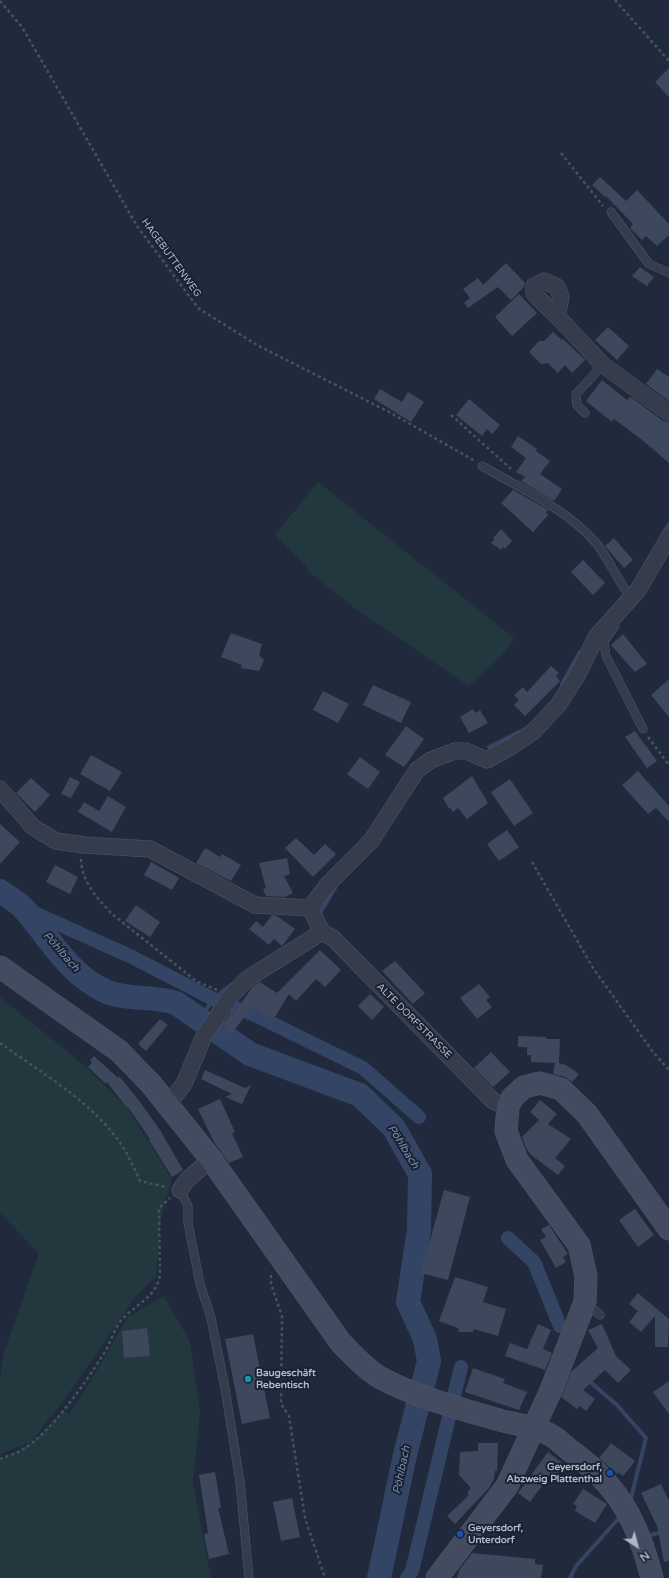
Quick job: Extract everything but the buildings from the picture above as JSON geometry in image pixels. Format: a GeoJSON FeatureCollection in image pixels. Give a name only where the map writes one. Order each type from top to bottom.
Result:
{"type":"FeatureCollection","features":[{"type":"Feature","properties":{"kind":"main road"},"geometry":{"type":"LineString","coordinates":[[0,967],[118,1051],[168,1104],[211,1159],[341,1343],[362,1365],[379,1377],[408,1390],[468,1410],[546,1433],[585,1461],[604,1478],[615,1491],[634,1524],[651,1578]]}},
{"type":"Feature","properties":{"kind":"main road"},"geometry":{"type":"LineString","coordinates":[[437,1578],[507,1486],[551,1390],[593,1309],[579,1245],[517,1160],[506,1131],[508,1106],[512,1098],[524,1087],[540,1083],[561,1089],[587,1114],[669,1229]]}},
{"type":"Feature","properties":{"kind":"street"},"geometry":{"type":"LineString","coordinates":[[558,316],[603,365],[669,413]]}},
{"type":"Feature","properties":{"kind":"street"},"geometry":{"type":"LineString","coordinates":[[0,789],[33,827],[56,841],[84,845],[150,849],[255,905],[310,908],[330,884],[371,841],[417,770],[431,760],[455,751],[466,751],[487,760],[512,746],[534,731],[559,704],[578,674],[596,637],[638,590],[669,537]]}},
{"type":"Feature","properties":{"kind":"street","name":"ALTE DORFSTRASSE"},"geometry":{"type":"LineString","coordinates":[[310,908],[322,932],[333,938],[493,1102],[508,1106]]}},
{"type":"Feature","properties":{"kind":"street"},"geometry":{"type":"LineString","coordinates":[[168,1104],[184,1084],[223,994],[322,932]]}},
{"type":"Feature","properties":{"kind":"street"},"geometry":{"type":"LineString","coordinates":[[180,1190],[186,1180],[211,1159]]}},
{"type":"Feature","properties":{"kind":"lane"},"geometry":{"type":"LineString","coordinates":[[611,212],[649,264],[669,273]]}},
{"type":"Feature","properties":{"kind":"lane"},"geometry":{"type":"LineString","coordinates":[[586,413],[577,405],[576,394],[603,365]]}},
{"type":"Feature","properties":{"kind":"lane"},"geometry":{"type":"LineString","coordinates":[[482,466],[576,523],[597,544],[615,572],[628,600],[620,619],[604,642],[606,656],[643,729]]}},
{"type":"Feature","properties":{"kind":"lane"},"geometry":{"type":"LineString","coordinates":[[180,1190],[188,1206],[188,1223],[200,1284],[211,1318],[225,1388],[240,1482],[249,1578]]}},
{"type":"Feature","properties":{"kind":"path"},"geometry":{"type":"LineString","coordinates":[[615,0],[669,61]]}},
{"type":"Feature","properties":{"kind":"path","name":"HAGEBUTTENWEG"},"geometry":{"type":"LineString","coordinates":[[0,1],[22,27],[137,226],[198,308],[256,345],[389,412],[482,466]]}},
{"type":"Feature","properties":{"kind":"path"},"geometry":{"type":"LineString","coordinates":[[561,153],[602,205],[611,212]]}},
{"type":"Feature","properties":{"kind":"path"},"geometry":{"type":"LineString","coordinates":[[451,415],[514,472]]}},
{"type":"Feature","properties":{"kind":"path"},"geometry":{"type":"LineString","coordinates":[[643,729],[669,765]]}},
{"type":"Feature","properties":{"kind":"path"},"geometry":{"type":"LineString","coordinates":[[84,845],[81,854],[83,874],[100,901],[112,914],[196,981],[223,994]]}},
{"type":"Feature","properties":{"kind":"path"},"geometry":{"type":"LineString","coordinates":[[532,862],[593,968],[653,1052],[669,1070]]}},
{"type":"Feature","properties":{"kind":"path"},"geometry":{"type":"LineString","coordinates":[[0,1043],[85,1105],[125,1150],[140,1182],[180,1190]]}},
{"type":"Feature","properties":{"kind":"path"},"geometry":{"type":"LineString","coordinates":[[0,1459],[22,1450],[37,1439],[63,1410],[104,1354],[119,1323],[134,1308],[153,1294],[158,1285],[160,1275],[159,1208],[180,1190]]}},
{"type":"Feature","properties":{"kind":"path"},"geometry":{"type":"LineString","coordinates":[[271,1273],[270,1284],[282,1316],[281,1404],[289,1416],[305,1518],[325,1578]]}},
{"type":"Feature","properties":{"kind":"green space"},"geometry":{"type":"Polygon","coordinates":[[[318,482],[514,638],[502,655],[469,686],[356,609],[309,572],[307,567],[275,535],[318,482]]]}},
{"type":"Feature","properties":{"kind":"green space"},"geometry":{"type":"Polygon","coordinates":[[[0,997],[85,1066],[128,1109],[172,1179],[161,1217],[156,1277],[136,1296],[65,1399],[31,1442],[0,1454],[0,1382],[3,1356],[39,1253],[0,1213],[0,997]]]}},
{"type":"Feature","properties":{"kind":"green space"},"geometry":{"type":"Polygon","coordinates":[[[164,1296],[190,1342],[200,1412],[193,1483],[211,1578],[0,1578],[0,1459],[20,1449],[35,1439],[63,1410],[69,1415],[128,1317],[164,1296]]]}},
{"type":"Feature","properties":{"kind":"waterway"},"geometry":{"type":"LineString","coordinates":[[663,534],[669,524]]}},
{"type":"Feature","properties":{"kind":"waterway"},"geometry":{"type":"LineString","coordinates":[[562,684],[580,652]]}},
{"type":"Feature","properties":{"kind":"waterway"},"geometry":{"type":"LineString","coordinates":[[489,747],[519,732]]}},
{"type":"Feature","properties":{"kind":"waterway"},"geometry":{"type":"LineString","coordinates":[[319,915],[335,888]]}},
{"type":"Feature","properties":{"kind":"waterway","name":"Pöhlbach"},"geometry":{"type":"LineString","coordinates":[[0,891],[22,906],[60,954],[80,975],[92,984],[113,994],[158,999],[176,1003],[250,1054],[360,1095],[394,1128],[420,1174],[419,1230],[408,1302],[425,1339],[429,1361],[405,1455],[379,1578]]}},
{"type":"Feature","properties":{"kind":"waterway"},"geometry":{"type":"LineString","coordinates":[[23,908],[132,957],[217,1001],[255,1015],[363,1068],[419,1117]]}},
{"type":"Feature","properties":{"kind":"waterway"},"geometry":{"type":"LineString","coordinates":[[198,1019],[218,995],[232,984]]}},
{"type":"Feature","properties":{"kind":"waterway"},"geometry":{"type":"LineString","coordinates":[[508,1238],[534,1262],[560,1326]]}},
{"type":"Feature","properties":{"kind":"waterway"},"geometry":{"type":"LineString","coordinates":[[407,1578],[412,1571],[461,1367]]}},
{"type":"Feature","properties":{"kind":"waterway"},"geometry":{"type":"LineString","coordinates":[[588,1380],[617,1405],[646,1438],[630,1502]]}},
{"type":"Feature","properties":{"kind":"waterway"},"geometry":{"type":"LineString","coordinates":[[570,1578],[576,1566],[619,1518]]}},
{"type":"Feature","properties":{"kind":"waterway"},"geometry":{"type":"LineString","coordinates":[[651,1535],[669,1530]]}},
{"type":"Feature","properties":{"kind":"place","name":"Baugeschäft Rebentisch"},"geometry":{"type":"Point","coordinates":[248,1379]}},
{"type":"Feature","properties":{"kind":"place","name":"Geyersdorf, Abzweig Plattenthal"},"geometry":{"type":"Point","coordinates":[610,1473]}},
{"type":"Feature","properties":{"kind":"place","name":"Geyersdorf, Unterdorf"},"geometry":{"type":"Point","coordinates":[460,1534]}}]}
